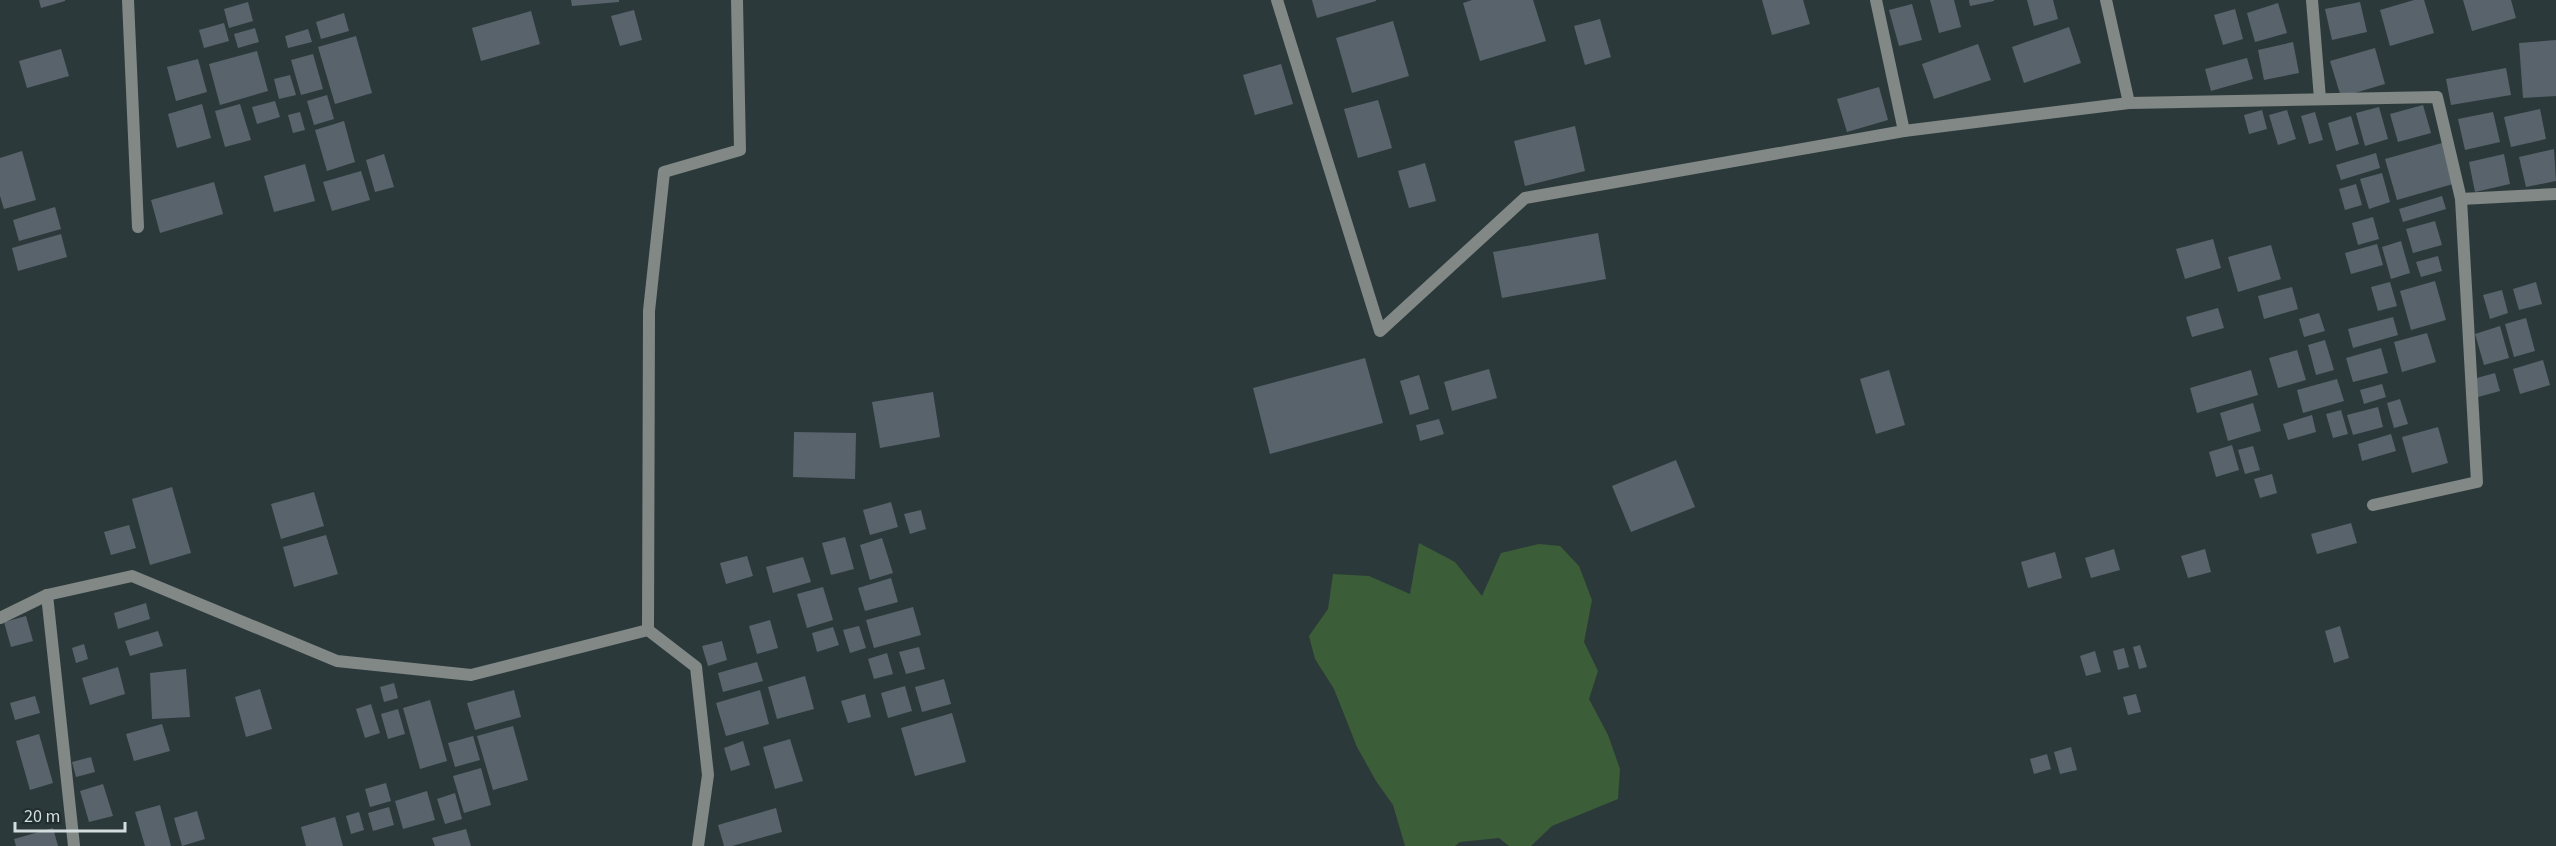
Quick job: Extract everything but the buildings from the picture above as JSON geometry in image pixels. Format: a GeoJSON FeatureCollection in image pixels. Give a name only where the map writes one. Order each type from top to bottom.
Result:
{"type":"FeatureCollection","features":[{"type":"Feature","properties":{"kind":"street"},"geometry":{"type":"LineString","coordinates":[[128,0],[138,227]]}},
{"type":"Feature","properties":{"kind":"street"},"geometry":{"type":"LineString","coordinates":[[648,630],[649,311],[664,172],[740,150],[737,0]]}},
{"type":"Feature","properties":{"kind":"street"},"geometry":{"type":"LineString","coordinates":[[1277,0],[1380,331],[1525,198],[1905,131],[2129,103],[2437,97],[2461,199],[2476,482],[2373,505]]}},
{"type":"Feature","properties":{"kind":"street"},"geometry":{"type":"LineString","coordinates":[[1876,0],[1905,131]]}},
{"type":"Feature","properties":{"kind":"street"},"geometry":{"type":"LineString","coordinates":[[2106,0],[2129,103]]}},
{"type":"Feature","properties":{"kind":"street"},"geometry":{"type":"LineString","coordinates":[[2312,0],[2320,99]]}},
{"type":"Feature","properties":{"kind":"street"},"geometry":{"type":"LineString","coordinates":[[2461,199],[2556,194]]}},
{"type":"Feature","properties":{"kind":"street"},"geometry":{"type":"LineString","coordinates":[[0,618],[47,595],[132,576],[337,661],[471,675],[648,630]]}},
{"type":"Feature","properties":{"kind":"street"},"geometry":{"type":"LineString","coordinates":[[47,595],[74,846]]}},
{"type":"Feature","properties":{"kind":"street"},"geometry":{"type":"LineString","coordinates":[[648,630],[696,667],[708,775],[698,846]]}},
{"type":"Feature","properties":{"kind":"green space"},"geometry":{"type":"Polygon","coordinates":[[[1419,543],[1455,562],[1482,596],[1501,553],[1539,544],[1560,546],[1579,566],[1592,600],[1584,642],[1598,671],[1589,699],[1608,735],[1620,769],[1618,799],[1552,826],[1531,846],[1509,846],[1499,838],[1460,842],[1455,846],[1405,846],[1393,805],[1357,747],[1334,689],[1315,659],[1309,636],[1328,609],[1333,574],[1369,576],[1410,594],[1419,543]]]}}]}
